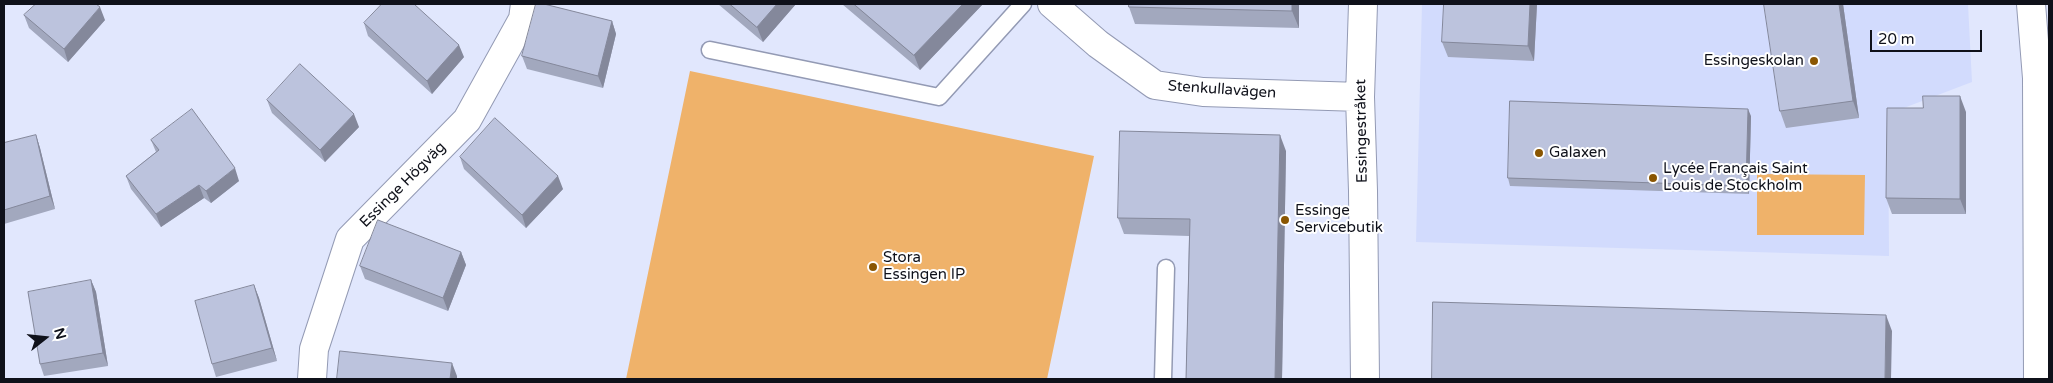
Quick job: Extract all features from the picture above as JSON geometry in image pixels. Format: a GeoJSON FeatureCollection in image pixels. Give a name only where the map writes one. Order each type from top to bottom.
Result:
{"type":"FeatureCollection","features":[{"type":"Feature","properties":{"kind":"street","name":"Essinge Högväg"},"geometry":{"type":"LineString","coordinates":[[312,379],[314,349],[350,239],[467,120],[523,19],[525,4]]}},
{"type":"Feature","properties":{"kind":"street","name":"Stenkullavägen"},"geometry":{"type":"LineString","coordinates":[[1052,4],[1098,44],[1155,85],[1203,92],[1360,97]]}},
{"type":"Feature","properties":{"kind":"street","name":"Essingestråket"},"geometry":{"type":"LineString","coordinates":[[1363,4],[1360,97],[1363,191],[1364,379]]}},
{"type":"Feature","properties":{"kind":"street"},"geometry":{"type":"LineString","coordinates":[[2031,4],[2037,78],[2038,379]]}},
{"type":"Feature","properties":{"kind":"lane"},"geometry":{"type":"LineString","coordinates":[[710,50],[939,97],[1023,4]]}},
{"type":"Feature","properties":{"kind":"lane"},"geometry":{"type":"LineString","coordinates":[[1163,379],[1166,268]]}},
{"type":"Feature","properties":{"kind":"shaded area","name":"Lycée Français Saint Louis de Stockholm"},"geometry":{"type":"Polygon","coordinates":[[[1422,4],[1968,4],[1972,82],[1888,114],[1889,256],[1416,242],[1422,4]]]}},
{"type":"Feature","properties":{"kind":"shaded area","name":"Stora Essingen IP"},"geometry":{"type":"Polygon","coordinates":[[[690,71],[1094,156],[1047,379],[626,379],[690,71]]]}},
{"type":"Feature","properties":{"kind":"shaded area"},"geometry":{"type":"Polygon","coordinates":[[[1757,174],[1865,175],[1864,235],[1757,235],[1757,174]]]}},
{"type":"Feature","properties":{"kind":"building"},"geometry":{"type":"Polygon","coordinates":[[[36,4],[96,4],[100,7],[64,49],[24,15],[36,4]]]}},
{"type":"Feature","properties":{"kind":"building"},"geometry":{"type":"Polygon","coordinates":[[[382,4],[414,4],[459,45],[427,81],[364,23],[382,4]]]}},
{"type":"Feature","properties":{"kind":"building"},"geometry":{"type":"Polygon","coordinates":[[[536,4],[544,4],[612,21],[598,76],[522,56],[536,4]]]}},
{"type":"Feature","properties":{"kind":"building"},"geometry":{"type":"Polygon","coordinates":[[[730,4],[777,4],[757,27],[730,4]]]}},
{"type":"Feature","properties":{"kind":"building"},"geometry":{"type":"Polygon","coordinates":[[[854,4],[963,4],[914,55],[854,4]]]}},
{"type":"Feature","properties":{"kind":"building"},"geometry":{"type":"Polygon","coordinates":[[[1129,4],[1292,4],[1292,11],[1129,7],[1129,4]]]}},
{"type":"Feature","properties":{"kind":"building"},"geometry":{"type":"Polygon","coordinates":[[[1444,4],[1530,4],[1528,46],[1442,42],[1444,4]]]}},
{"type":"Feature","properties":{"kind":"building","name":"Essingeskolan"},"geometry":{"type":"Polygon","coordinates":[[[1764,4],[1839,4],[1853,101],[1780,111],[1764,4]]]}},
{"type":"Feature","properties":{"kind":"building"},"geometry":{"type":"Polygon","coordinates":[[[300,64],[354,114],[320,150],[267,100],[300,64]]]}},
{"type":"Feature","properties":{"kind":"building"},"geometry":{"type":"Polygon","coordinates":[[[1923,96],[1960,96],[1960,199],[1886,198],[1887,108],[1923,108],[1923,96]]]}},
{"type":"Feature","properties":{"kind":"building"},"geometry":{"type":"Polygon","coordinates":[[[1510,101],[1748,109],[1746,186],[1508,178],[1510,101]]]}},
{"type":"Feature","properties":{"kind":"building"},"geometry":{"type":"Polygon","coordinates":[[[192,109],[235,168],[206,191],[199,185],[156,214],[126,176],[159,150],[151,140],[192,109]]]}},
{"type":"Feature","properties":{"kind":"building"},"geometry":{"type":"Polygon","coordinates":[[[495,118],[558,176],[522,215],[460,157],[495,118]]]}},
{"type":"Feature","properties":{"kind":"building"},"geometry":{"type":"Polygon","coordinates":[[[1120,131],[1280,135],[1275,379],[1186,379],[1190,219],[1118,218],[1120,131]]]}},
{"type":"Feature","properties":{"kind":"building"},"geometry":{"type":"Polygon","coordinates":[[[36,135],[50,196],[4,210],[4,143],[36,135]]]}},
{"type":"Feature","properties":{"kind":"building"},"geometry":{"type":"Polygon","coordinates":[[[378,220],[461,252],[443,298],[360,266],[378,220]]]}},
{"type":"Feature","properties":{"kind":"building"},"geometry":{"type":"Polygon","coordinates":[[[91,280],[103,353],[40,364],[28,292],[91,280]]]}},
{"type":"Feature","properties":{"kind":"building"},"geometry":{"type":"Polygon","coordinates":[[[254,285],[272,348],[212,364],[195,301],[254,285]]]}},
{"type":"Feature","properties":{"kind":"building"},"geometry":{"type":"Polygon","coordinates":[[[1433,302],[1886,315],[1885,379],[1432,379],[1433,302]]]}},
{"type":"Feature","properties":{"kind":"building"},"geometry":{"type":"Polygon","coordinates":[[[340,351],[452,363],[450,379],[337,379],[340,351]]]}},
{"type":"Feature","properties":{"kind":"place","name":"Essingeskolan"},"geometry":{"type":"Point","coordinates":[1814,61]}},
{"type":"Feature","properties":{"kind":"place","name":"Galaxen"},"geometry":{"type":"Point","coordinates":[1539,153]}},
{"type":"Feature","properties":{"kind":"place","name":"Lycée Français Saint Louis de Stockholm"},"geometry":{"type":"Point","coordinates":[1653,178]}},
{"type":"Feature","properties":{"kind":"place","name":"Essinge Servicebutik"},"geometry":{"type":"Point","coordinates":[1285,220]}},
{"type":"Feature","properties":{"kind":"place","name":"Stora Essingen IP"},"geometry":{"type":"Point","coordinates":[873,267]}}]}
